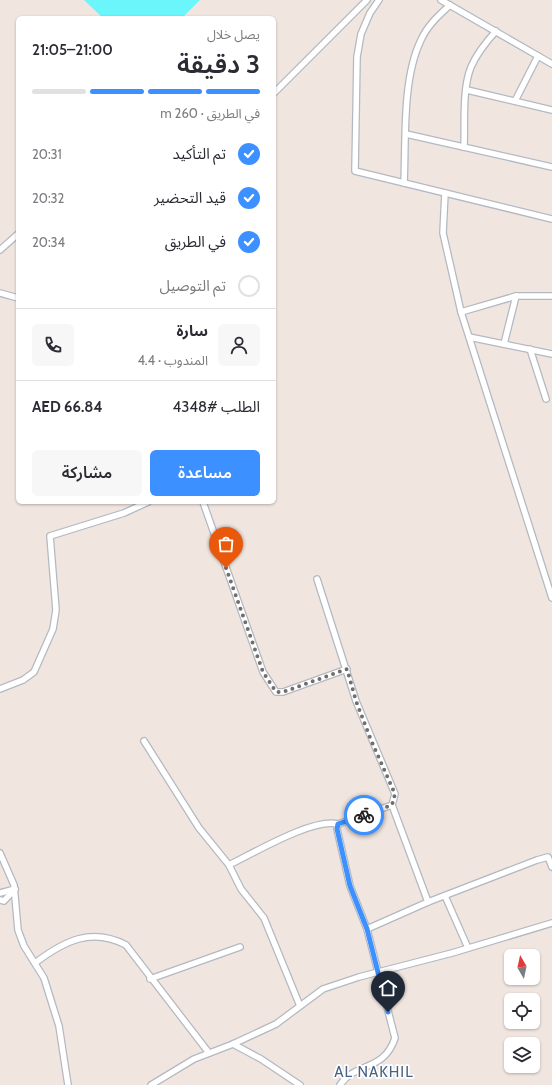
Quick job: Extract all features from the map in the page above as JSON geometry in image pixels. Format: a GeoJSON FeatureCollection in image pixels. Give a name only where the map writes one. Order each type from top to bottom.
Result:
{"type":"FeatureCollection","features":[{"type":"Feature","properties":{"kind":"street"},"geometry":{"type":"LineString","coordinates":[[276,91],[367,0]]}},
{"type":"Feature","properties":{"kind":"street"},"geometry":{"type":"LineString","coordinates":[[380,0],[370,13],[361,34],[357,57],[355,171],[552,219]]}},
{"type":"Feature","properties":{"kind":"street"},"geometry":{"type":"LineString","coordinates":[[441,0],[552,64]]}},
{"type":"Feature","properties":{"kind":"street"},"geometry":{"type":"LineString","coordinates":[[404,183],[408,89],[413,61],[421,39],[438,16],[450,5]]}},
{"type":"Feature","properties":{"kind":"street"},"geometry":{"type":"LineString","coordinates":[[464,147],[467,90],[471,67],[481,48],[496,31]]}},
{"type":"Feature","properties":{"kind":"street"},"geometry":{"type":"LineString","coordinates":[[515,101],[538,56]]}},
{"type":"Feature","properties":{"kind":"street"},"geometry":{"type":"LineString","coordinates":[[467,90],[552,110]]}},
{"type":"Feature","properties":{"kind":"street"},"geometry":{"type":"LineString","coordinates":[[406,134],[552,167]]}},
{"type":"Feature","properties":{"kind":"street"},"geometry":{"type":"LineString","coordinates":[[445,193],[443,233],[461,312],[552,598]]}},
{"type":"Feature","properties":{"kind":"street"},"geometry":{"type":"LineString","coordinates":[[0,250],[16,236]]}},
{"type":"Feature","properties":{"kind":"street"},"geometry":{"type":"LineString","coordinates":[[0,293],[16,297]]}},
{"type":"Feature","properties":{"kind":"street"},"geometry":{"type":"LineString","coordinates":[[461,312],[516,296],[552,296]]}},
{"type":"Feature","properties":{"kind":"street"},"geometry":{"type":"LineString","coordinates":[[504,344],[516,296]]}},
{"type":"Feature","properties":{"kind":"street"},"geometry":{"type":"LineString","coordinates":[[469,337],[552,354]]}},
{"type":"Feature","properties":{"kind":"street"},"geometry":{"type":"LineString","coordinates":[[530,349],[546,399]]}},
{"type":"Feature","properties":{"kind":"street"},"geometry":{"type":"LineString","coordinates":[[0,689],[23,680],[34,672],[54,629],[56,610],[50,536],[124,513],[144,504]]}},
{"type":"Feature","properties":{"kind":"street"},"geometry":{"type":"LineString","coordinates":[[204,504],[263,672],[276,692],[283,692],[347,669]]}},
{"type":"Feature","properties":{"kind":"street"},"geometry":{"type":"LineString","coordinates":[[317,579],[356,701],[371,740],[395,794],[392,805],[428,902]]}},
{"type":"Feature","properties":{"kind":"street"},"geometry":{"type":"LineString","coordinates":[[144,741],[199,828],[229,865],[241,889],[264,918],[300,1006]]}},
{"type":"Feature","properties":{"kind":"street"},"geometry":{"type":"LineString","coordinates":[[229,865],[303,829],[332,822],[338,824],[392,805]]}},
{"type":"Feature","properties":{"kind":"street"},"geometry":{"type":"LineString","coordinates":[[338,824],[337,829],[350,886],[367,929],[395,1038],[392,1049],[382,1059],[367,1068],[353,1072],[340,1085]]}},
{"type":"Feature","properties":{"kind":"street"},"geometry":{"type":"LineString","coordinates":[[0,853],[15,889],[18,930],[24,946],[44,978],[59,1026],[68,1085]]}},
{"type":"Feature","properties":{"kind":"street"},"geometry":{"type":"LineString","coordinates":[[367,929],[428,902],[537,860],[548,857],[552,867]]}},
{"type":"Feature","properties":{"kind":"street"},"geometry":{"type":"LineString","coordinates":[[0,893],[15,889]]}},
{"type":"Feature","properties":{"kind":"street"},"geometry":{"type":"LineString","coordinates":[[0,900],[4,901],[15,889]]}},
{"type":"Feature","properties":{"kind":"street"},"geometry":{"type":"LineString","coordinates":[[445,896],[468,948]]}},
{"type":"Feature","properties":{"kind":"street"},"geometry":{"type":"LineString","coordinates":[[151,1085],[158,1083],[194,1059],[233,1044],[276,1024],[323,989],[359,977],[468,948],[552,923]]}},
{"type":"Feature","properties":{"kind":"street"},"geometry":{"type":"LineString","coordinates":[[35,962],[62,944],[76,939],[94,937],[108,938],[126,945],[150,979],[209,1053]]}},
{"type":"Feature","properties":{"kind":"street"},"geometry":{"type":"LineString","coordinates":[[150,979],[240,947]]}},
{"type":"Feature","properties":{"kind":"street"},"geometry":{"type":"LineString","coordinates":[[233,1044],[261,1059],[300,1085]]}},
{"type":"Feature","properties":{"kind":"water"},"geometry":{"type":"Polygon","coordinates":[[[84,0],[200,0],[184,16],[101,16],[84,0]]]}},
{"type":"Feature","properties":{"kind":"way so far"},"geometry":{"type":"LineString","coordinates":[[226,568],[242,609],[263,672],[276,692],[283,692],[347,669],[356,701],[371,740],[395,794],[392,805],[364,815]]}},
{"type":"Feature","properties":{"kind":"district","name":"AL NAKHIL"},"geometry":{"type":"Point","coordinates":[374,1072]}},
{"type":"Feature","properties":{"kind":"route"},"geometry":{"type":"LineString","coordinates":[[364,815],[338,824],[337,829],[350,886],[367,929],[388,1012]]}}]}
